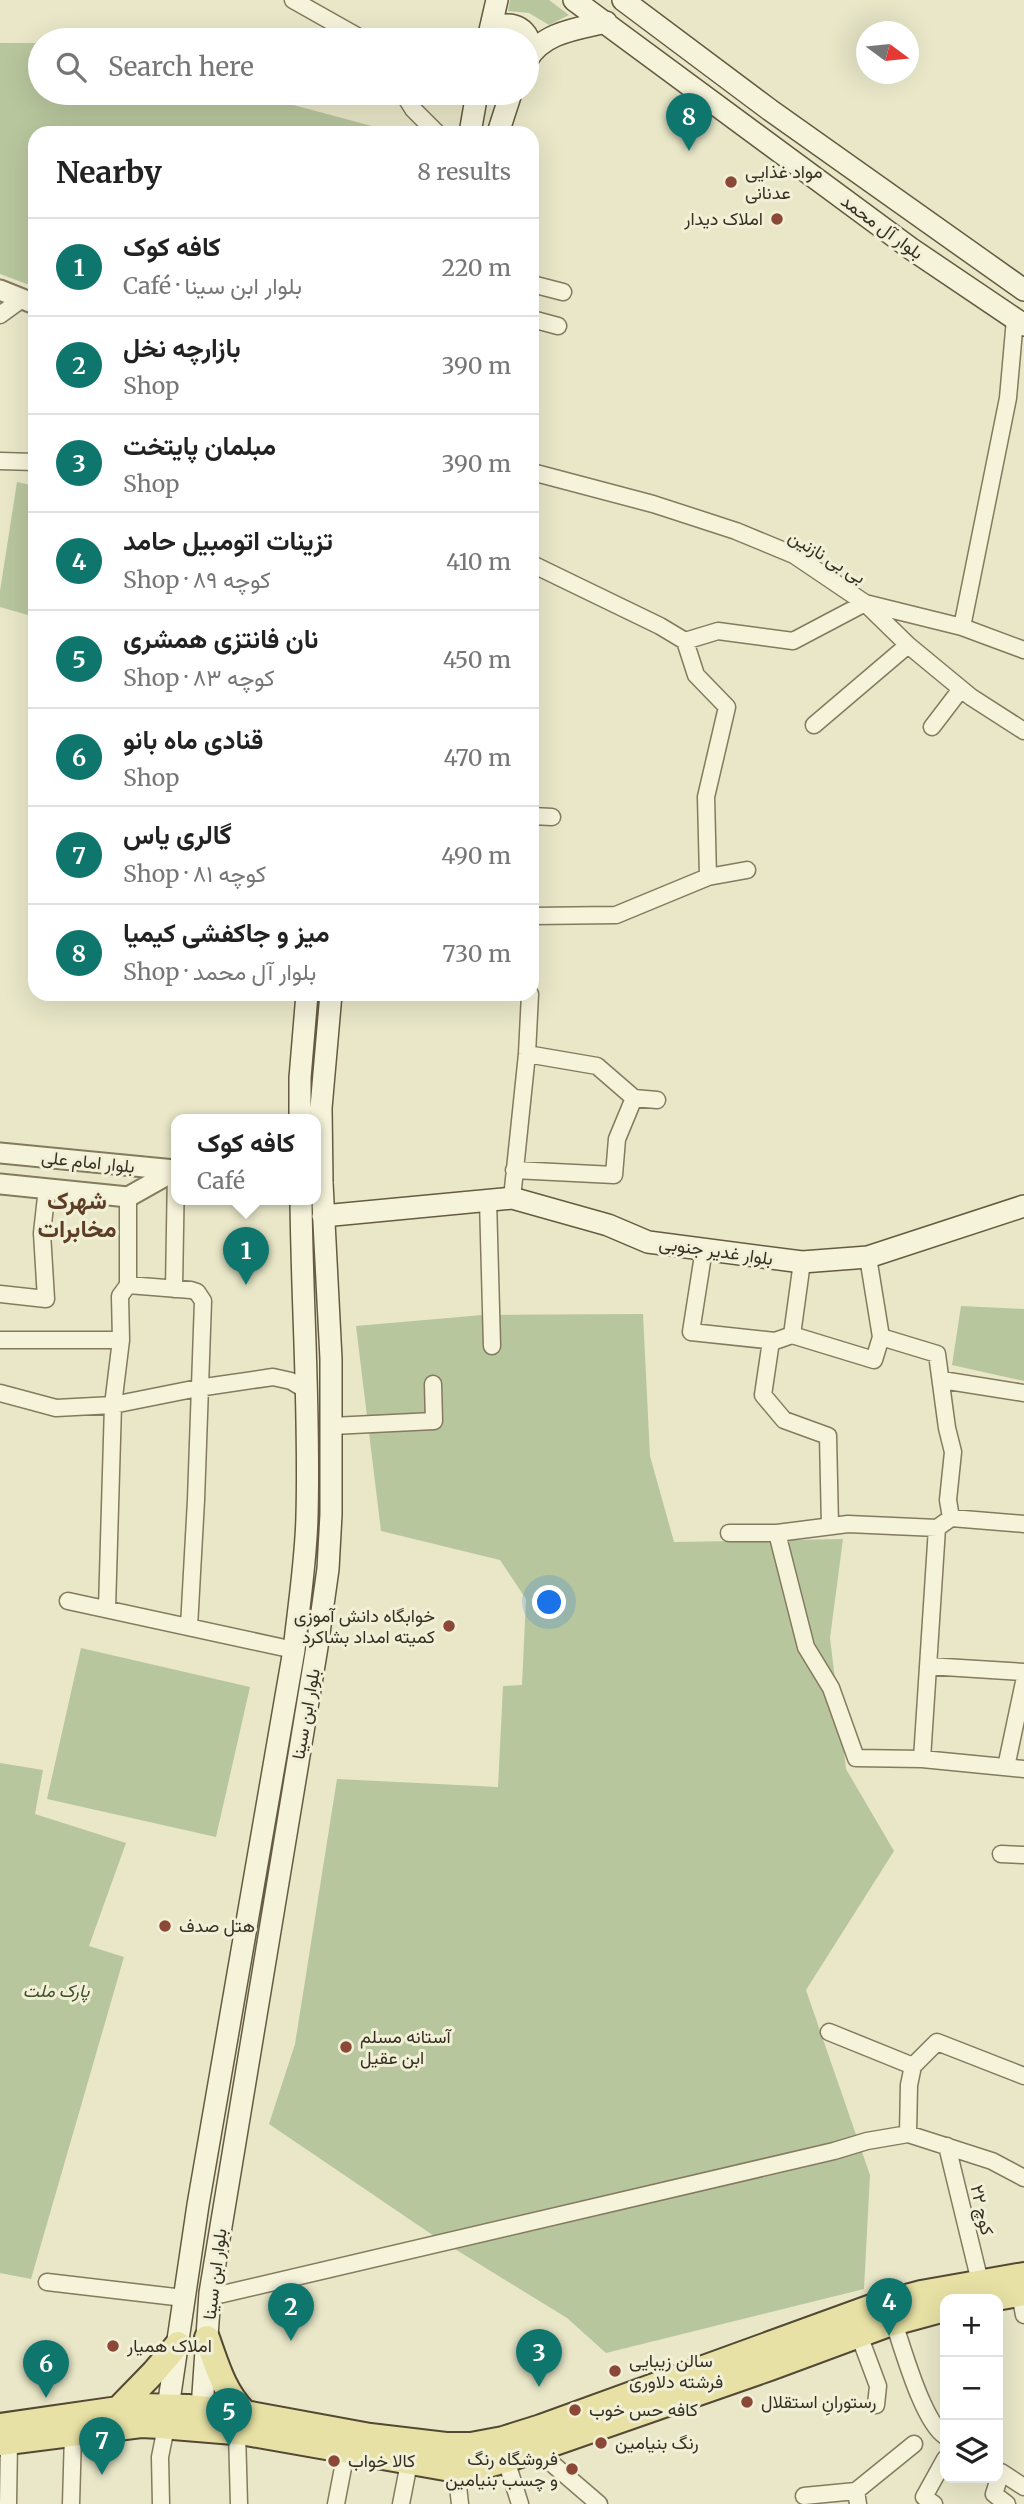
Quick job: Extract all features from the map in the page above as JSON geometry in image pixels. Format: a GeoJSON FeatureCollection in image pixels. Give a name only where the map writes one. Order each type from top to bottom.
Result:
{"type":"FeatureCollection","features":[{"type":"Feature","properties":{"kind":"main road"},"geometry":{"type":"LineString","coordinates":[[489,28],[497,0]]}},
{"type":"Feature","properties":{"kind":"main road","name":"بلوار آل محمد"},"geometry":{"type":"LineString","coordinates":[[574,0],[910,248],[1020,322]]}},
{"type":"Feature","properties":{"kind":"main road","name":"بلوار آل محمد"},"geometry":{"type":"LineString","coordinates":[[623,0],[770,110],[1024,289]]}},
{"type":"Feature","properties":{"kind":"main road"},"geometry":{"type":"LineString","coordinates":[[539,46],[546,39],[606,22]]}},
{"type":"Feature","properties":{"kind":"main road"},"geometry":{"type":"LineString","coordinates":[[498,28],[518,28]]}},
{"type":"Feature","properties":{"kind":"main road"},"geometry":{"type":"LineString","coordinates":[[471,126],[476,105]]}},
{"type":"Feature","properties":{"kind":"main road"},"geometry":{"type":"LineString","coordinates":[[500,126],[507,105]]}},
{"type":"Feature","properties":{"kind":"main road"},"geometry":{"type":"LineString","coordinates":[[845,200],[864,177]]}},
{"type":"Feature","properties":{"kind":"main road"},"geometry":{"type":"LineString","coordinates":[[296,1114],[306,1001]]}},
{"type":"Feature","properties":{"kind":"main road","name":"بلوار ابن سینا"},"geometry":{"type":"LineString","coordinates":[[202,2419],[210,2297],[328,1569],[331,1359],[323,1216],[321,1108],[330,1001]]}},
{"type":"Feature","properties":{"kind":"main road"},"geometry":{"type":"LineString","coordinates":[[304,1114],[321,1108]]}},
{"type":"Feature","properties":{"kind":"main road","name":"بلوار غدیر جنوبی"},"geometry":{"type":"LineString","coordinates":[[323,1216],[512,1198],[608,1225],[648,1242],[802,1262],[868,1256],[1024,1206]]}},
{"type":"Feature","properties":{"kind":"main road","name":"بلوار ابن سینا"},"geometry":{"type":"LineString","coordinates":[[167,2416],[203,2178],[294,1650],[307,1517],[301,1205]]}},
{"type":"Feature","properties":{"kind":"main road"},"geometry":{"type":"LineString","coordinates":[[241,2423],[346,2452],[409,2463],[477,2468],[536,2449],[740,2366],[877,2305],[985,2291],[1023,2295]]}},
{"type":"Feature","properties":{"kind":"main road"},"geometry":{"type":"LineString","coordinates":[[3,2437],[119,2408],[139,2406],[167,2416],[412,2442],[471,2445],[503,2439],[740,2366],[940,2310]]}},
{"type":"Feature","properties":{"kind":"main road"},"geometry":{"type":"LineString","coordinates":[[207,2338],[223,2385],[234,2402],[241,2423]]}},
{"type":"Feature","properties":{"kind":"main road"},"geometry":{"type":"LineString","coordinates":[[119,2408],[177,2344]]}},
{"type":"Feature","properties":{"kind":"main road"},"geometry":{"type":"LineString","coordinates":[[3,2437],[73,2434],[141,2425],[167,2416]]}},
{"type":"Feature","properties":{"kind":"street"},"geometry":{"type":"LineString","coordinates":[[293,0],[343,28]]}},
{"type":"Feature","properties":{"kind":"street"},"geometry":{"type":"LineString","coordinates":[[410,105],[430,126]]}},
{"type":"Feature","properties":{"kind":"street"},"geometry":{"type":"LineString","coordinates":[[539,286],[563,292]]}},
{"type":"Feature","properties":{"kind":"street"},"geometry":{"type":"LineString","coordinates":[[0,290],[28,301]]}},
{"type":"Feature","properties":{"kind":"street"},"geometry":{"type":"LineString","coordinates":[[0,315],[28,301]]}},
{"type":"Feature","properties":{"kind":"street"},"geometry":{"type":"LineString","coordinates":[[539,321],[558,326]]}},
{"type":"Feature","properties":{"kind":"street"},"geometry":{"type":"LineString","coordinates":[[962,627],[1008,398],[1020,322]]}},
{"type":"Feature","properties":{"kind":"street"},"geometry":{"type":"LineString","coordinates":[[0,461],[28,461]]}},
{"type":"Feature","properties":{"kind":"street","name":"بی بی نازنین"},"geometry":{"type":"LineString","coordinates":[[539,474],[653,504],[736,531],[794,555],[865,603],[908,645],[961,689],[1024,731]]}},
{"type":"Feature","properties":{"kind":"street"},"geometry":{"type":"LineString","coordinates":[[539,567],[685,640],[696,675],[727,707],[706,796],[708,877]]}},
{"type":"Feature","properties":{"kind":"street"},"geometry":{"type":"LineString","coordinates":[[685,640],[718,631],[793,641],[865,603],[962,627],[1024,650]]}},
{"type":"Feature","properties":{"kind":"street"},"geometry":{"type":"LineString","coordinates":[[814,725],[908,645]]}},
{"type":"Feature","properties":{"kind":"street"},"geometry":{"type":"LineString","coordinates":[[932,727],[961,689]]}},
{"type":"Feature","properties":{"kind":"street"},"geometry":{"type":"LineString","coordinates":[[539,816],[552,817]]}},
{"type":"Feature","properties":{"kind":"street"},"geometry":{"type":"LineString","coordinates":[[539,916],[616,915],[708,877],[747,870]]}},
{"type":"Feature","properties":{"kind":"street"},"geometry":{"type":"LineString","coordinates":[[512,1198],[530,1001]]}},
{"type":"Feature","properties":{"kind":"street"},"geometry":{"type":"LineString","coordinates":[[527,1054],[597,1066],[634,1098],[657,1100]]}},
{"type":"Feature","properties":{"kind":"street"},"geometry":{"type":"LineString","coordinates":[[514,1170],[614,1175],[617,1139],[634,1098]]}},
{"type":"Feature","properties":{"kind":"street","name":"بلوار امام علی"},"geometry":{"type":"LineString","coordinates":[[0,1153],[171,1170]]}},
{"type":"Feature","properties":{"kind":"street","name":"بلوار امام علی"},"geometry":{"type":"LineString","coordinates":[[0,1184],[128,1197],[171,1173]]}},
{"type":"Feature","properties":{"kind":"street"},"geometry":{"type":"LineString","coordinates":[[0,1294],[46,1299],[42,1233],[47,1188]]}},
{"type":"Feature","properties":{"kind":"street"},"geometry":{"type":"LineString","coordinates":[[107,1609],[113,1405],[121,1340],[120,1296],[128,1285],[128,1197]]}},
{"type":"Feature","properties":{"kind":"street"},"geometry":{"type":"LineString","coordinates":[[488,1200],[492,1346]]}},
{"type":"Feature","properties":{"kind":"street"},"geometry":{"type":"LineString","coordinates":[[174,1289],[175,1205]]}},
{"type":"Feature","properties":{"kind":"street"},"geometry":{"type":"LineString","coordinates":[[704,1249],[691,1332],[771,1341],[792,1335],[874,1360],[881,1337],[868,1256]]}},
{"type":"Feature","properties":{"kind":"street"},"geometry":{"type":"LineString","coordinates":[[792,1335],[802,1262]]}},
{"type":"Feature","properties":{"kind":"street"},"geometry":{"type":"LineString","coordinates":[[128,1285],[197,1292],[202,1301],[189,1627]]}},
{"type":"Feature","properties":{"kind":"street"},"geometry":{"type":"LineString","coordinates":[[881,1337],[937,1354],[953,1452],[948,1500],[951,1518]]}},
{"type":"Feature","properties":{"kind":"street"},"geometry":{"type":"LineString","coordinates":[[0,1340],[121,1340]]}},
{"type":"Feature","properties":{"kind":"street"},"geometry":{"type":"LineString","coordinates":[[771,1341],[763,1395],[784,1420],[828,1436],[830,1526]]}},
{"type":"Feature","properties":{"kind":"street"},"geometry":{"type":"LineString","coordinates":[[0,1392],[56,1408],[113,1405],[273,1377],[291,1381],[306,1390]]}},
{"type":"Feature","properties":{"kind":"street"},"geometry":{"type":"LineString","coordinates":[[942,1380],[1024,1393]]}},
{"type":"Feature","properties":{"kind":"street"},"geometry":{"type":"LineString","coordinates":[[331,1426],[434,1421],[433,1384]]}},
{"type":"Feature","properties":{"kind":"street"},"geometry":{"type":"LineString","coordinates":[[729,1533],[777,1533],[848,1524],[937,1528],[951,1518],[1024,1524]]}},
{"type":"Feature","properties":{"kind":"street"},"geometry":{"type":"LineString","coordinates":[[922,1759],[937,1528]]}},
{"type":"Feature","properties":{"kind":"street"},"geometry":{"type":"LineString","coordinates":[[777,1533],[806,1647],[831,1688],[856,1758],[922,1759],[1024,1769]]}},
{"type":"Feature","properties":{"kind":"street"},"geometry":{"type":"LineString","coordinates":[[68,1601],[294,1650]]}},
{"type":"Feature","properties":{"kind":"street"},"geometry":{"type":"LineString","coordinates":[[928,1666],[1024,1672]]}},
{"type":"Feature","properties":{"kind":"street"},"geometry":{"type":"LineString","coordinates":[[1006,1767],[1024,1682]]}},
{"type":"Feature","properties":{"kind":"street"},"geometry":{"type":"LineString","coordinates":[[1001,1854],[1024,1855]]}},
{"type":"Feature","properties":{"kind":"street"},"geometry":{"type":"LineString","coordinates":[[829,2032],[913,2066]]}},
{"type":"Feature","properties":{"kind":"street"},"geometry":{"type":"LineString","coordinates":[[908,2134],[909,2085],[913,2066],[937,2042],[1024,2076]]}},
{"type":"Feature","properties":{"kind":"street"},"geometry":{"type":"LineString","coordinates":[[210,2297],[834,2151],[867,2141],[908,2134],[992,2161],[1024,2178]]}},
{"type":"Feature","properties":{"kind":"street","name":"کوچ ۲۲"},"geometry":{"type":"LineString","coordinates":[[947,2146],[985,2291]]}},
{"type":"Feature","properties":{"kind":"street"},"geometry":{"type":"LineString","coordinates":[[47,2282],[184,2298]]}},
{"type":"Feature","properties":{"kind":"street"},"geometry":{"type":"LineString","coordinates":[[894,2323],[919,2394],[940,2433]]}},
{"type":"Feature","properties":{"kind":"street"},"geometry":{"type":"LineString","coordinates":[[859,2335],[878,2386],[876,2405]]}},
{"type":"Feature","properties":{"kind":"street"},"geometry":{"type":"LineString","coordinates":[[161,2501],[160,2457],[167,2416]]}},
{"type":"Feature","properties":{"kind":"street"},"geometry":{"type":"LineString","coordinates":[[239,2504],[241,2423]]}},
{"type":"Feature","properties":{"kind":"street"},"geometry":{"type":"LineString","coordinates":[[71,2504],[73,2434]]}},
{"type":"Feature","properties":{"kind":"street"},"geometry":{"type":"LineString","coordinates":[[3,2437],[8,2504]]}},
{"type":"Feature","properties":{"kind":"street"},"geometry":{"type":"LineString","coordinates":[[804,2496],[857,2498],[914,2444]]}},
{"type":"Feature","properties":{"kind":"street"},"geometry":{"type":"LineString","coordinates":[[536,2449],[599,2504]]}},
{"type":"Feature","properties":{"kind":"street"},"geometry":{"type":"LineString","coordinates":[[336,2504],[346,2452]]}},
{"type":"Feature","properties":{"kind":"street"},"geometry":{"type":"LineString","coordinates":[[506,2460],[520,2504]]}},
{"type":"Feature","properties":{"kind":"street"},"geometry":{"type":"LineString","coordinates":[[401,2504],[409,2463]]}},
{"type":"Feature","properties":{"kind":"street"},"geometry":{"type":"LineString","coordinates":[[456,2468],[460,2504]]}},
{"type":"Feature","properties":{"kind":"street"},"geometry":{"type":"LineString","coordinates":[[927,2502],[940,2471]]}},
{"type":"Feature","properties":{"kind":"street"},"geometry":{"type":"LineString","coordinates":[[1003,2473],[1024,2487]]}},
{"type":"Feature","properties":{"kind":"street"},"geometry":{"type":"LineString","coordinates":[[996,2483],[993,2494],[1007,2504]]}},
{"type":"Feature","properties":{"kind":"green space"},"geometry":{"type":"Polygon","coordinates":[[[510,0],[549,0],[569,15],[549,25],[529,13],[508,11],[510,0]]]}},
{"type":"Feature","properties":{"kind":"green space"},"geometry":{"type":"Polygon","coordinates":[[[0,43],[28,43],[28,105],[293,105],[372,126],[28,126],[28,284],[0,274],[0,43]]]}},
{"type":"Feature","properties":{"kind":"green space"},"geometry":{"type":"Polygon","coordinates":[[[17,482],[28,484],[28,615],[0,607],[0,591],[17,482]]]}},
{"type":"Feature","properties":{"kind":"green space"},"geometry":{"type":"Polygon","coordinates":[[[961,1306],[1024,1309],[1024,1381],[952,1365],[961,1306]]]}},
{"type":"Feature","properties":{"kind":"green space"},"geometry":{"type":"Polygon","coordinates":[[[643,1314],[650,1456],[674,1542],[843,1539],[830,1638],[846,1769],[894,1851],[806,1990],[870,2175],[864,2289],[606,2353],[567,2318],[437,2238],[269,2124],[295,2044],[337,1779],[498,1787],[503,1686],[522,1685],[526,1599],[500,1560],[381,1531],[356,1326],[482,1315],[643,1314]]]}},
{"type":"Feature","properties":{"kind":"green space"},"geometry":{"type":"Polygon","coordinates":[[[81,1648],[250,1687],[216,1837],[47,1799],[81,1648]]]}},
{"type":"Feature","properties":{"kind":"green space","name":"پارک ملت"},"geometry":{"type":"Polygon","coordinates":[[[0,1763],[43,1770],[35,1814],[126,1843],[89,1946],[124,1957],[31,2279],[0,2273],[0,1763]]]}},
{"type":"Feature","properties":{"kind":"place","name":"میز و جاکفشی کیمیا"},"geometry":{"type":"Point","coordinates":[689,151]}},
{"type":"Feature","properties":{"kind":"place","name":"مواد غذایی عدنانی"},"geometry":{"type":"Point","coordinates":[731,182]}},
{"type":"Feature","properties":{"kind":"place","name":"املاک دیدار"},"geometry":{"type":"Point","coordinates":[777,219]}},
{"type":"Feature","properties":{"kind":"place","name":"کافه کوک"},"geometry":{"type":"Point","coordinates":[246,1285]}},
{"type":"Feature","properties":{"kind":"place","name":"خوابگاه دانش آموزی کمیته امداد بشاکرد"},"geometry":{"type":"Point","coordinates":[449,1626]}},
{"type":"Feature","properties":{"kind":"place","name":"هتل صدف"},"geometry":{"type":"Point","coordinates":[165,1926]}},
{"type":"Feature","properties":{"kind":"place","name":"آستانه مسلم ابن عقیل"},"geometry":{"type":"Point","coordinates":[346,2047]}},
{"type":"Feature","properties":{"kind":"place","name":"تزینات اتومبیل حامد"},"geometry":{"type":"Point","coordinates":[889,2336]}},
{"type":"Feature","properties":{"kind":"place","name":"بازارچه نخل"},"geometry":{"type":"Point","coordinates":[291,2341]}},
{"type":"Feature","properties":{"kind":"place","name":"املاک همیار"},"geometry":{"type":"Point","coordinates":[113,2346]}},
{"type":"Feature","properties":{"kind":"place","name":"سالن زیبایی فرشته دلاوری"},"geometry":{"type":"Point","coordinates":[615,2371]}},
{"type":"Feature","properties":{"kind":"place","name":"مبلمان پایتخت"},"geometry":{"type":"Point","coordinates":[539,2387]}},
{"type":"Feature","properties":{"kind":"place","name":"قنادی ماه بانو"},"geometry":{"type":"Point","coordinates":[46,2398]}},
{"type":"Feature","properties":{"kind":"place","name":"رستورانِ استقلال"},"geometry":{"type":"Point","coordinates":[747,2402]}},
{"type":"Feature","properties":{"kind":"place","name":"کافه حس خوب"},"geometry":{"type":"Point","coordinates":[575,2410]}},
{"type":"Feature","properties":{"kind":"place","name":"رنگ بنیامین"},"geometry":{"type":"Point","coordinates":[601,2443]}},
{"type":"Feature","properties":{"kind":"place","name":"نان فانتزی همشری"},"geometry":{"type":"Point","coordinates":[229,2446]}},
{"type":"Feature","properties":{"kind":"place","name":"کالا خواب"},"geometry":{"type":"Point","coordinates":[334,2461]}},
{"type":"Feature","properties":{"kind":"place","name":"فروشگاه رنگ و چسب بنیامین"},"geometry":{"type":"Point","coordinates":[572,2469]}},
{"type":"Feature","properties":{"kind":"place","name":"گالری یاس"},"geometry":{"type":"Point","coordinates":[102,2475]}},
{"type":"Feature","properties":{"kind":"district","name":"شهرک مخابرات"},"geometry":{"type":"Point","coordinates":[77,1215]}}]}
